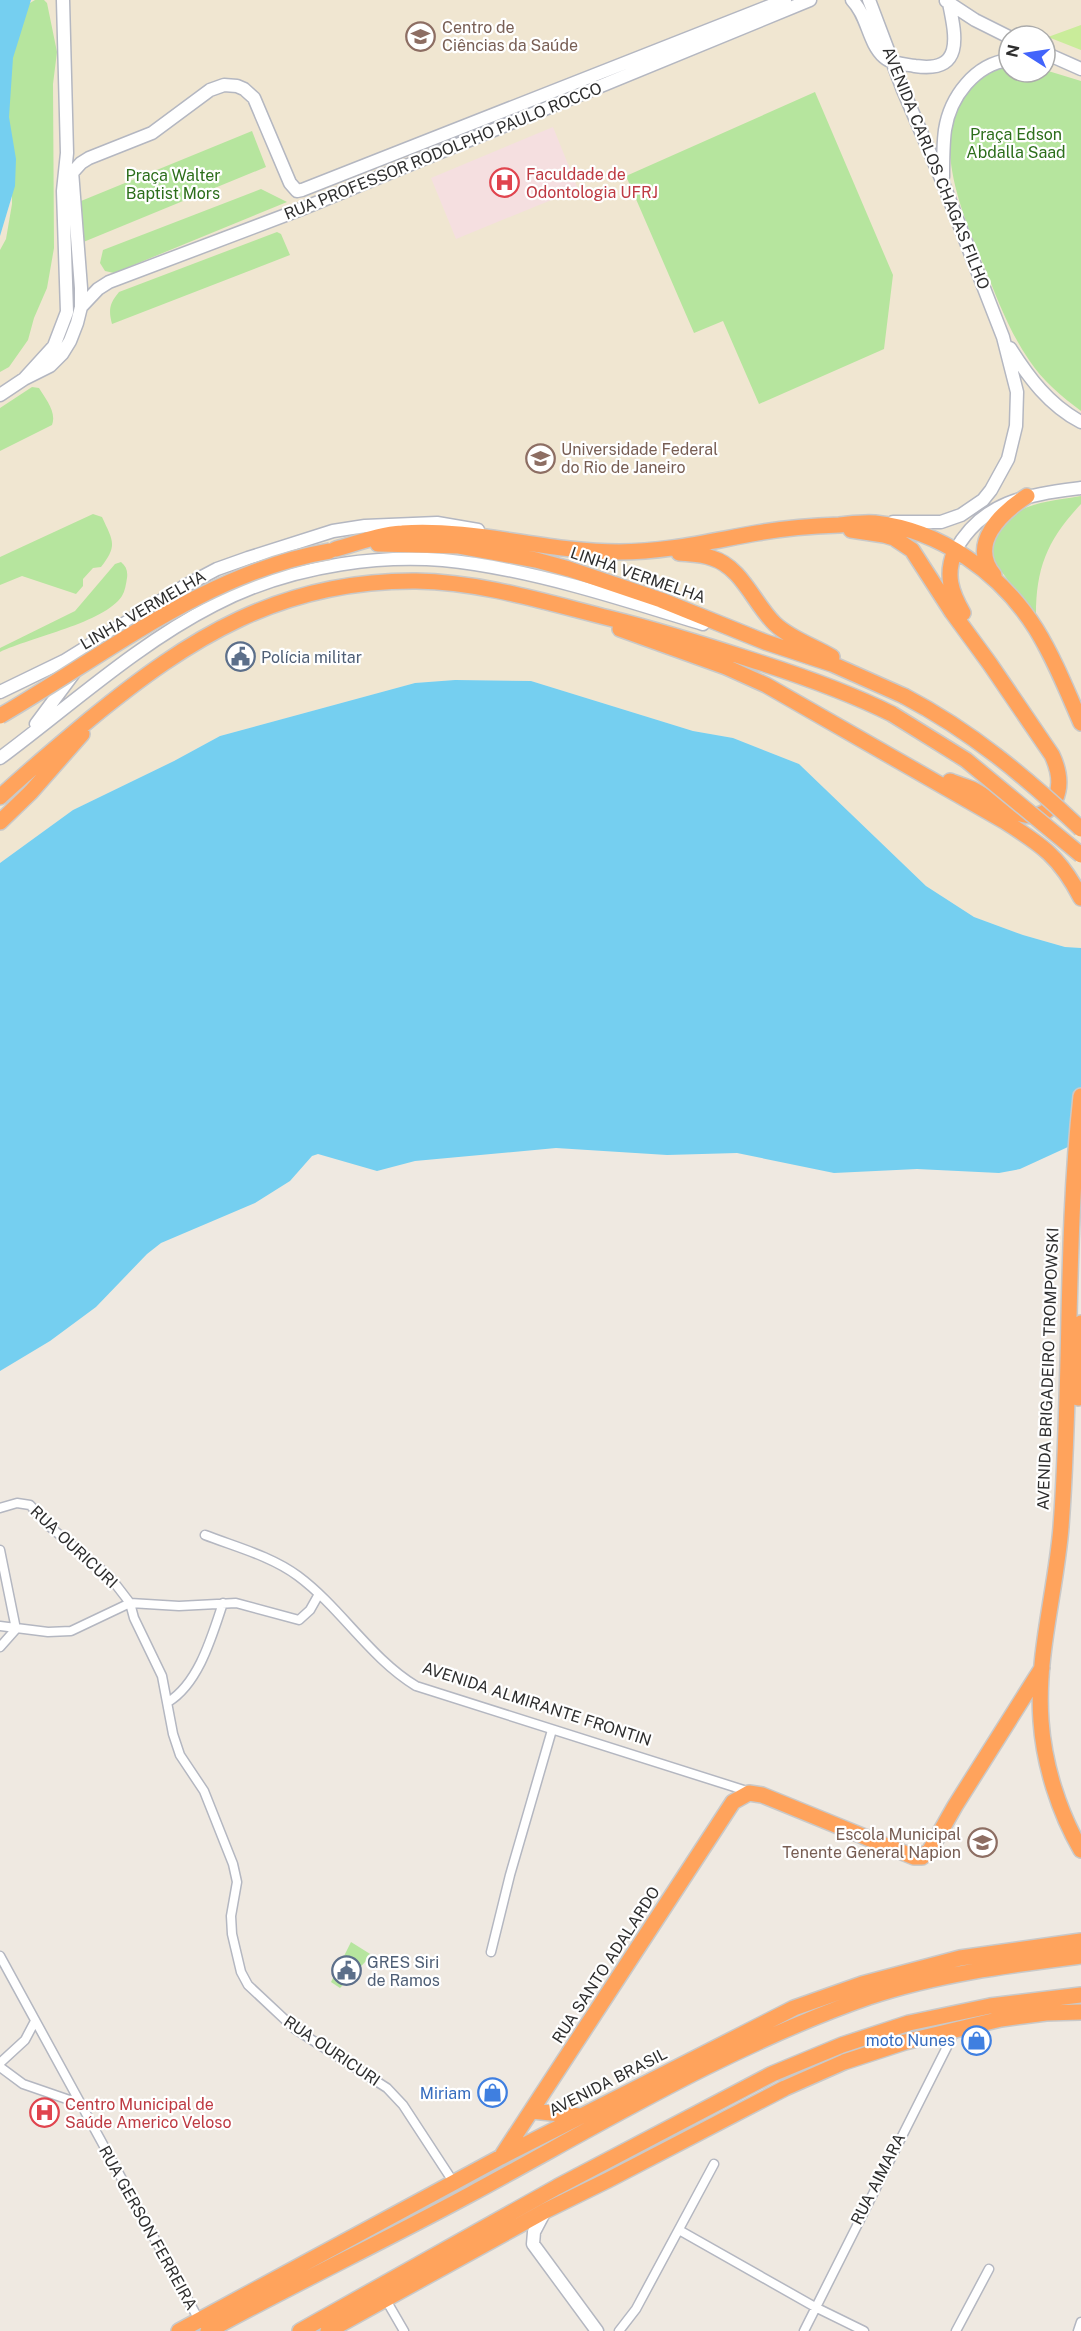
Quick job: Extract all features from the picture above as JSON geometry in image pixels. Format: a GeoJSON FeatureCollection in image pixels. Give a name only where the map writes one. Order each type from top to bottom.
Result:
{"type":"FeatureCollection","features":[{"type":"Feature","properties":{"kind":"highway"},"geometry":{"type":"LineString","coordinates":[[1027,496],[999,518],[989,533],[984,550],[986,562],[1044,643],[1081,723]]}},
{"type":"Feature","properties":{"kind":"highway"},"geometry":{"type":"LineString","coordinates":[[628,552],[682,547],[767,531],[872,522],[918,532],[955,551],[1002,584]]}},
{"type":"Feature","properties":{"kind":"highway"},"geometry":{"type":"LineString","coordinates":[[822,526],[884,535],[894,538],[912,550],[952,612],[990,663],[1052,755],[1058,768],[1058,791],[1051,806],[1039,814],[1020,814],[972,789],[908,765]]}},
{"type":"Feature","properties":{"kind":"highway"},"geometry":{"type":"LineString","coordinates":[[333,550],[402,533],[450,534],[541,544],[571,550],[701,555],[722,562],[740,579],[776,625],[865,677]]}},
{"type":"Feature","properties":{"kind":"highway","name":"LINHA VERMELHA"},"geometry":{"type":"LineString","coordinates":[[0,716],[199,596],[272,565],[333,550],[382,544],[459,546],[536,560],[600,578],[765,642],[865,677],[936,713],[1004,760],[1081,830]]}},
{"type":"Feature","properties":{"kind":"highway"},"geometry":{"type":"LineString","coordinates":[[955,551],[949,572],[950,587],[990,663]]}},
{"type":"Feature","properties":{"kind":"highway"},"geometry":{"type":"LineString","coordinates":[[0,797],[29,769],[104,708],[177,652],[209,633],[273,604],[307,594],[380,582],[417,581],[490,589],[668,632],[810,679],[892,714],[966,760],[1014,797],[1081,855]]}},
{"type":"Feature","properties":{"kind":"highway"},"geometry":{"type":"LineString","coordinates":[[561,606],[746,675],[908,765],[1033,839],[1056,859],[1071,879],[1081,898]]}},
{"type":"Feature","properties":{"kind":"highway"},"geometry":{"type":"LineString","coordinates":[[0,822],[60,761],[104,708]]}},
{"type":"Feature","properties":{"kind":"highway","name":"AVENIDA BRIGADEIRO TROMPOWSKI"},"geometry":{"type":"LineString","coordinates":[[1081,1096],[1074,1162],[1069,1394],[1061,1529],[1042,1668],[1041,1719],[1047,1758],[1067,1821],[1081,1850]]}},
{"type":"Feature","properties":{"kind":"highway"},"geometry":{"type":"LineString","coordinates":[[1065,1451],[1077,1422],[1081,1323]]}},
{"type":"Feature","properties":{"kind":"highway","name":"AVENIDA ALMIRANTE FRONTIN"},"geometry":{"type":"LineString","coordinates":[[744,1797],[914,1857],[922,1857],[930,1851],[955,1806],[1042,1668]]}},
{"type":"Feature","properties":{"kind":"highway","name":"RUA SANTO ADALARDO"},"geometry":{"type":"LineString","coordinates":[[501,2157],[744,1797]]}},
{"type":"Feature","properties":{"kind":"highway","name":"AVENIDA BRASIL"},"geometry":{"type":"LineString","coordinates":[[204,2326],[501,2157],[794,2008],[862,1984],[960,1958],[1081,1941]]}},
{"type":"Feature","properties":{"kind":"highway","name":"AVENIDA BRASIL"},"geometry":{"type":"LineString","coordinates":[[179,2331],[204,2326],[468,2196],[669,2086],[786,2031],[871,1997],[964,1972],[1081,1956]]}},
{"type":"Feature","properties":{"kind":"highway"},"geometry":{"type":"LineString","coordinates":[[300,2331],[527,2204],[772,2074],[842,2045],[909,2023],[990,2006],[1081,1995]]}},
{"type":"Feature","properties":{"kind":"highway"},"geometry":{"type":"LineString","coordinates":[[328,2331],[545,2211],[785,2088],[864,2055],[905,2042],[1001,2019],[1046,2013],[1081,2012]]}},
{"type":"Feature","properties":{"kind":"highway"},"geometry":{"type":"LineString","coordinates":[[532,2111],[580,2116]]}},
{"type":"Feature","properties":{"kind":"highway"},"geometry":{"type":"LineString","coordinates":[[501,2157],[622,2111]]}},
{"type":"Feature","properties":{"kind":"street"},"geometry":{"type":"LineString","coordinates":[[24,379],[54,346],[67,312],[63,191],[67,153],[63,0]]}},
{"type":"Feature","properties":{"kind":"street","name":"RUA PROFESSOR RODOLPHO PAULO ROCCO"},"geometry":{"type":"LineString","coordinates":[[72,173],[89,158],[152,133],[210,90],[230,85],[244,89],[254,98],[290,183],[297,190],[302,190],[785,0]]}},
{"type":"Feature","properties":{"kind":"street","name":"RUA PROFESSOR RODOLPHO PAULO ROCCO"},"geometry":{"type":"LineString","coordinates":[[81,307],[98,289],[110,282],[292,213],[810,0]]}},
{"type":"Feature","properties":{"kind":"street"},"geometry":{"type":"LineString","coordinates":[[852,0],[862,12],[878,51],[892,62],[937,67],[947,60],[952,52],[955,37],[947,2]]}},
{"type":"Feature","properties":{"kind":"street","name":"AVENIDA CARLOS CHAGAS FILHO"},"geometry":{"type":"LineString","coordinates":[[868,0],[1003,337],[1015,380],[1018,407],[1008,459],[992,490],[972,508],[941,522],[872,522]]}},
{"type":"Feature","properties":{"kind":"street"},"geometry":{"type":"LineString","coordinates":[[947,2],[997,31]]}},
{"type":"Feature","properties":{"kind":"street"},"geometry":{"type":"LineString","coordinates":[[1057,61],[1081,69]]}},
{"type":"Feature","properties":{"kind":"street"},"geometry":{"type":"LineString","coordinates":[[943,183],[945,129],[958,94],[985,67],[997,62]]}},
{"type":"Feature","properties":{"kind":"street"},"geometry":{"type":"LineString","coordinates":[[0,395],[50,366],[62,354],[74,334],[81,307],[72,173],[67,153]]}},
{"type":"Feature","properties":{"kind":"street"},"geometry":{"type":"LineString","coordinates":[[63,191],[72,173]]}},
{"type":"Feature","properties":{"kind":"street","name":"AVENIDA CARLOS CHAGAS FILHO"},"geometry":{"type":"LineString","coordinates":[[1003,337],[1029,378],[1057,407],[1081,422]]}},
{"type":"Feature","properties":{"kind":"street"},"geometry":{"type":"LineString","coordinates":[[955,551],[968,533],[998,506],[1027,496],[1081,488]]}},
{"type":"Feature","properties":{"kind":"street"},"geometry":{"type":"LineString","coordinates":[[0,692],[64,661],[183,587],[217,569],[333,531],[365,526],[437,523],[541,544]]}},
{"type":"Feature","properties":{"kind":"street","name":"LINHA VERMELHA"},"geometry":{"type":"LineString","coordinates":[[20,743],[110,671],[174,628],[215,604],[294,575],[344,565],[417,559],[473,563],[564,583],[765,642]]}},
{"type":"Feature","properties":{"kind":"street"},"geometry":{"type":"LineString","coordinates":[[0,758],[20,743],[79,665],[110,633]]}},
{"type":"Feature","properties":{"kind":"street"},"geometry":{"type":"LineString","coordinates":[[0,787],[29,769]]}},
{"type":"Feature","properties":{"kind":"street","name":"RUA OURICURI"},"geometry":{"type":"LineString","coordinates":[[0,1508],[17,1503],[30,1505],[49,1526],[110,1577],[130,1603],[134,1618],[162,1676],[173,1734],[180,1755],[204,1791],[232,1864],[237,1882],[231,1916],[232,1934],[241,1972],[248,1985],[296,2029],[387,2088],[403,2105],[453,2183]]}},
{"type":"Feature","properties":{"kind":"street","name":"AVENIDA ALMIRANTE FRONTIN"},"geometry":{"type":"LineString","coordinates":[[205,1535],[285,1567],[319,1594],[388,1664],[416,1686],[726,1784],[744,1797]]}},
{"type":"Feature","properties":{"kind":"street"},"geometry":{"type":"LineString","coordinates":[[0,1550],[16,1629]]}},
{"type":"Feature","properties":{"kind":"street"},"geometry":{"type":"LineString","coordinates":[[0,1626],[48,1632],[71,1630],[130,1603],[179,1606],[224,1603],[250,1606],[299,1620],[306,1617],[319,1594]]}},
{"type":"Feature","properties":{"kind":"street"},"geometry":{"type":"LineString","coordinates":[[168,1702],[183,1690],[200,1663],[224,1603]]}},
{"type":"Feature","properties":{"kind":"street"},"geometry":{"type":"LineString","coordinates":[[0,1647],[16,1629]]}},
{"type":"Feature","properties":{"kind":"street"},"geometry":{"type":"LineString","coordinates":[[491,1952],[510,1875],[552,1730]]}},
{"type":"Feature","properties":{"kind":"street"},"geometry":{"type":"LineString","coordinates":[[726,1784],[744,1797]]}},
{"type":"Feature","properties":{"kind":"street","name":"RUA GERSON FERREIRA"},"geometry":{"type":"LineString","coordinates":[[0,1956],[204,2326]]}},
{"type":"Feature","properties":{"kind":"street"},"geometry":{"type":"LineString","coordinates":[[35,2021],[24,2040],[0,2065],[23,2084],[81,2104]]}},
{"type":"Feature","properties":{"kind":"street","name":"RUA AIMARA"},"geometry":{"type":"LineString","coordinates":[[804,2331],[956,2029]]}},
{"type":"Feature","properties":{"kind":"street"},"geometry":{"type":"LineString","coordinates":[[619,2331],[636,2309],[714,2164]]}},
{"type":"Feature","properties":{"kind":"street"},"geometry":{"type":"LineString","coordinates":[[545,2211],[534,2232],[532,2244],[597,2331]]}},
{"type":"Feature","properties":{"kind":"street"},"geometry":{"type":"LineString","coordinates":[[679,2230],[815,2307],[864,2331]]}},
{"type":"Feature","properties":{"kind":"street"},"geometry":{"type":"LineString","coordinates":[[956,2331],[989,2269]]}},
{"type":"Feature","properties":{"kind":"street"},"geometry":{"type":"LineString","coordinates":[[386,2300],[404,2331]]}},
{"type":"Feature","properties":{"kind":"street"},"geometry":{"type":"LineString","coordinates":[[1078,2331],[1081,2322]]}},
{"type":"Feature","properties":{"kind":"shaded area","name":"Universidade Federal do Rio de Janeiro"},"geometry":{"type":"Polygon","coordinates":[[[31,0],[1081,0],[1081,948],[1065,947],[1023,935],[974,917],[926,886],[799,764],[733,738],[693,731],[531,681],[455,680],[415,683],[220,736],[73,810],[0,863],[0,236],[15,186],[25,17],[31,0]]]}},
{"type":"Feature","properties":{"kind":"shaded area","name":"Faculdade de Odontologia UFRJ"},"geometry":{"type":"Polygon","coordinates":[[[553,127],[578,189],[456,239],[431,178],[553,127]]]}},
{"type":"Feature","properties":{"kind":"green space"},"geometry":{"type":"Polygon","coordinates":[[[35,0],[44,0],[47,3],[57,52],[53,84],[54,248],[47,288],[34,318],[28,340],[9,367],[0,372],[0,250],[6,239],[12,204],[12,174],[1,106],[25,6],[35,0]]]}},
{"type":"Feature","properties":{"kind":"green space"},"geometry":{"type":"Polygon","coordinates":[[[1081,25],[1081,50],[1057,41],[1057,34],[1081,25]]]}},
{"type":"Feature","properties":{"kind":"green space","name":"Praça Edson Abdalla Saad"},"geometry":{"type":"Polygon","coordinates":[[[997,70],[997,84],[1057,84],[1057,74],[1081,81],[1081,411],[1040,374],[1015,338],[971,234],[955,185],[950,151],[952,122],[961,100],[977,82],[997,70]]]}},
{"type":"Feature","properties":{"kind":"green space"},"geometry":{"type":"Polygon","coordinates":[[[815,92],[893,275],[884,349],[759,404],[723,321],[694,333],[626,176],[815,92]]]}},
{"type":"Feature","properties":{"kind":"green space","name":"Praça Walter Baptist Mors"},"geometry":{"type":"Polygon","coordinates":[[[252,131],[266,167],[81,243],[81,201],[252,131]]]}},
{"type":"Feature","properties":{"kind":"green space","name":"Praça Walter Baptist Mors"},"geometry":{"type":"Polygon","coordinates":[[[261,189],[287,202],[114,273],[105,271],[100,263],[103,250],[261,189]]]}},
{"type":"Feature","properties":{"kind":"green space"},"geometry":{"type":"Polygon","coordinates":[[[277,232],[281,234],[290,255],[112,324],[111,306],[119,292],[277,232]]]}},
{"type":"Feature","properties":{"kind":"green space"},"geometry":{"type":"Polygon","coordinates":[[[32,387],[39,388],[50,405],[53,415],[52,425],[0,451],[0,408],[32,387]]]}},
{"type":"Feature","properties":{"kind":"green space"},"geometry":{"type":"Polygon","coordinates":[[[1081,496],[1081,504],[1060,529],[1046,555],[1038,582],[1036,615],[1033,614],[990,556],[995,539],[1003,525],[1023,509],[1049,501],[1081,496]]]}},
{"type":"Feature","properties":{"kind":"green space"},"geometry":{"type":"Polygon","coordinates":[[[93,514],[102,517],[111,538],[112,548],[101,567],[93,568],[83,579],[83,586],[76,594],[22,576],[0,585],[0,557],[93,514]]]}},
{"type":"Feature","properties":{"kind":"green space"},"geometry":{"type":"Polygon","coordinates":[[[121,562],[127,571],[125,590],[113,606],[84,622],[0,652],[0,648],[75,611],[115,564],[121,562]]]}},
{"type":"Feature","properties":{"kind":"green space","name":"GRES Siri de Ramos"},"geometry":{"type":"Polygon","coordinates":[[[351,1942],[375,1957],[367,1960],[340,1988],[331,1982],[351,1942]]]}},
{"type":"Feature","properties":{"kind":"water"},"geometry":{"type":"Polygon","coordinates":[[[0,0],[31,0],[13,58],[9,117],[16,159],[15,186],[0,236],[0,0]]]}},
{"type":"Feature","properties":{"kind":"water"},"geometry":{"type":"Polygon","coordinates":[[[455,680],[531,681],[693,731],[733,738],[799,764],[926,886],[974,917],[1023,935],[1065,947],[1081,948],[1081,1141],[1020,1169],[999,1173],[917,1169],[834,1173],[737,1153],[667,1155],[556,1148],[415,1161],[377,1171],[318,1154],[312,1156],[290,1181],[255,1203],[161,1243],[147,1254],[96,1307],[50,1341],[0,1371],[0,863],[73,810],[220,736],[415,683],[455,680]]]}},
{"type":"Feature","properties":{"kind":"place","name":"Centro de Ciências da Saúde"},"geometry":{"type":"Point","coordinates":[421,36]}},
{"type":"Feature","properties":{"kind":"place","name":"Faculdade de Odontologia UFRJ"},"geometry":{"type":"Point","coordinates":[505,183]}},
{"type":"Feature","properties":{"kind":"place","name":"Universidade Federal do Rio de Janeiro"},"geometry":{"type":"Point","coordinates":[540,458]}},
{"type":"Feature","properties":{"kind":"place","name":"Polícia militar"},"geometry":{"type":"Point","coordinates":[240,657]}},
{"type":"Feature","properties":{"kind":"place","name":"Escola Municipal Tenente General Napion"},"geometry":{"type":"Point","coordinates":[982,1843]}},
{"type":"Feature","properties":{"kind":"place","name":"GRES Siri de Ramos"},"geometry":{"type":"Point","coordinates":[346,1971]}},
{"type":"Feature","properties":{"kind":"place","name":"moto Nunes"},"geometry":{"type":"Point","coordinates":[976,2040]}},
{"type":"Feature","properties":{"kind":"place","name":"Miriam"},"geometry":{"type":"Point","coordinates":[492,2093]}},
{"type":"Feature","properties":{"kind":"place","name":"Centro Municipal de Saúde Americo Veloso"},"geometry":{"type":"Point","coordinates":[44,2113]}}]}
